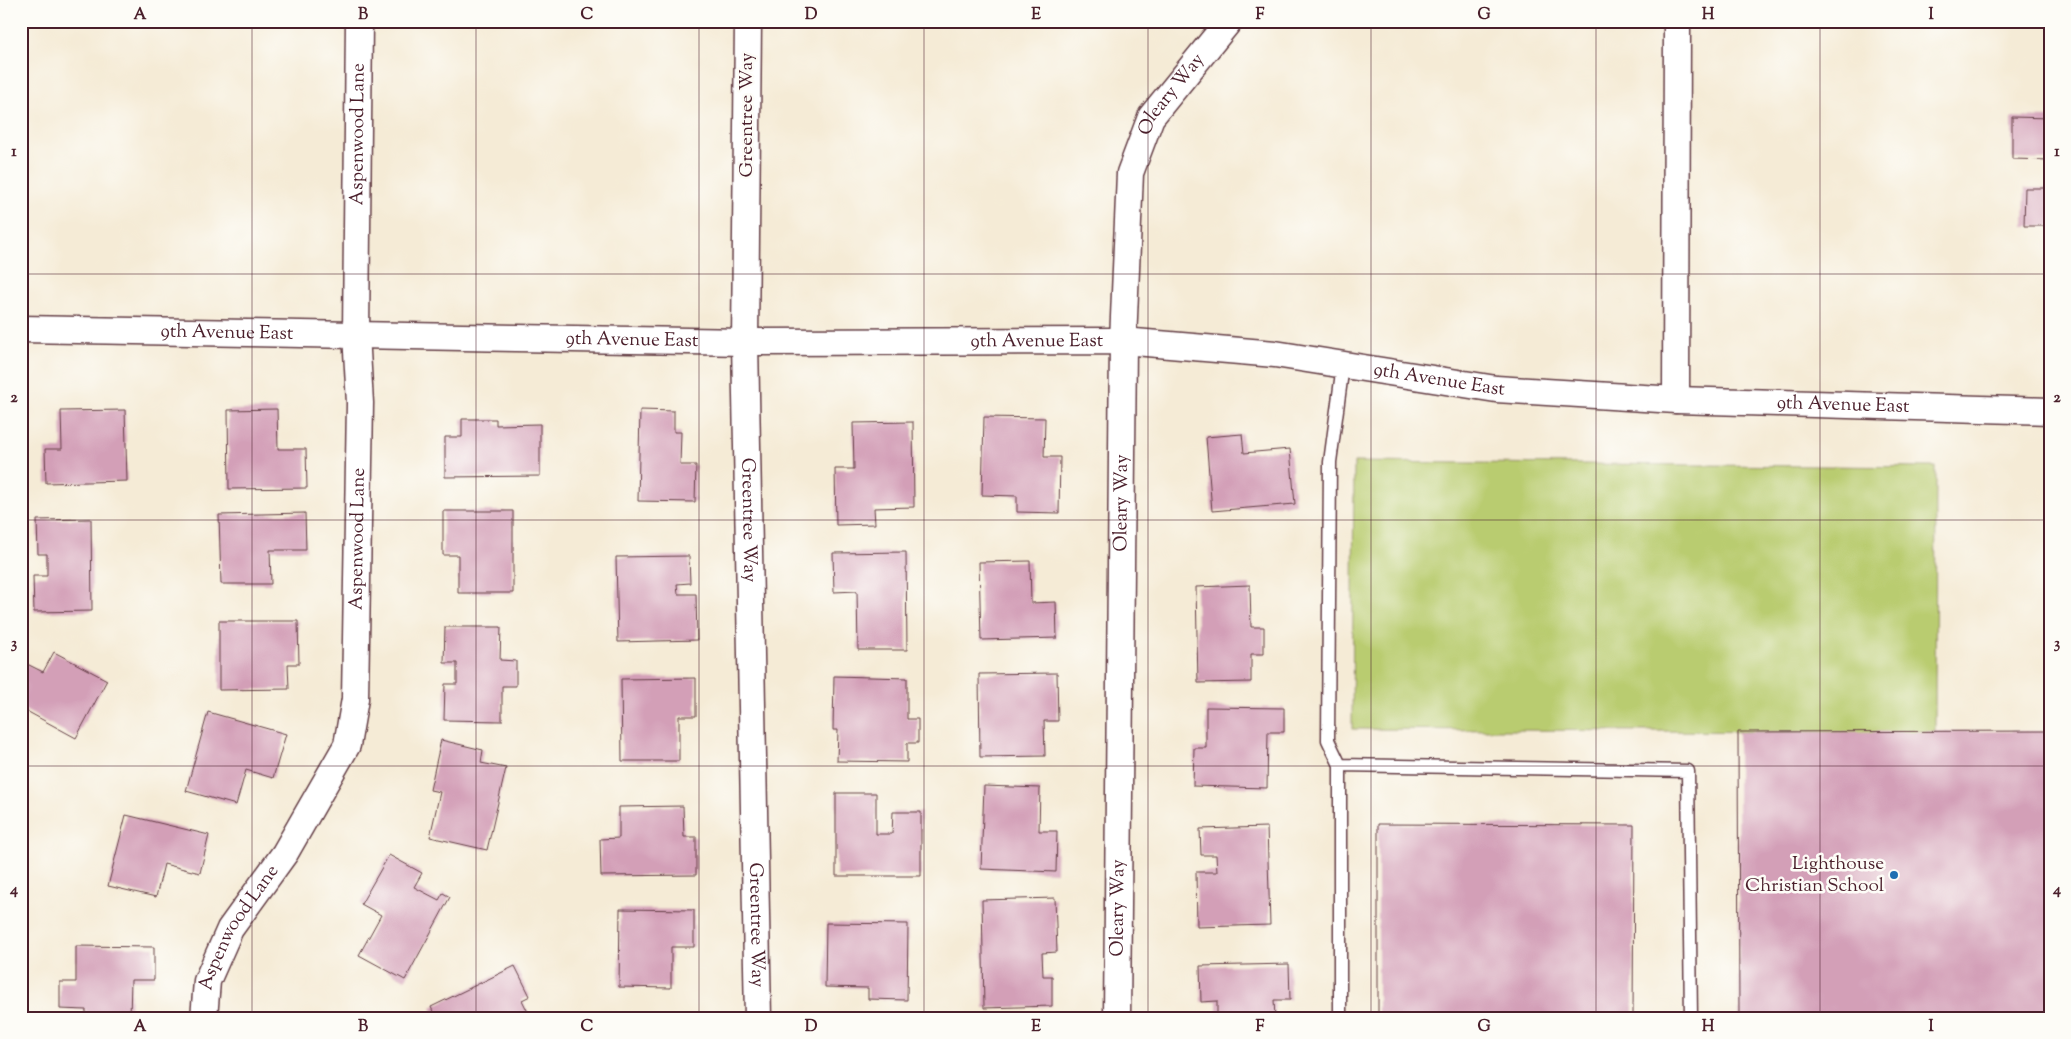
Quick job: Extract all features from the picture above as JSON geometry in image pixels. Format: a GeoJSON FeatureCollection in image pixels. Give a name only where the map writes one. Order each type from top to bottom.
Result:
{"type":"FeatureCollection","features":[{"type":"Feature","properties":{"kind":"street","name":"Aspenwood Lane"},"geometry":{"type":"LineString","coordinates":[[204,1018],[207,981],[230,929],[285,853],[348,745],[355,699],[360,402],[356,334],[359,21]]}},
{"type":"Feature","properties":{"kind":"street","name":"Greentree Way"},"geometry":{"type":"LineString","coordinates":[[748,21],[745,342],[758,1018]]}},
{"type":"Feature","properties":{"kind":"street","name":"Oleary Way"},"geometry":{"type":"LineString","coordinates":[[1117,1018],[1123,340],[1130,173],[1150,117],[1229,21]]}},
{"type":"Feature","properties":{"kind":"street"},"geometry":{"type":"LineString","coordinates":[[1676,21],[1676,400]]}},
{"type":"Feature","properties":{"kind":"street","name":"9th Avenue East"},"geometry":{"type":"LineString","coordinates":[[21,329],[745,342],[1123,340],[1275,354],[1496,389],[1676,400],[2050,411]]}},
{"type":"Feature","properties":{"kind":"lane"},"geometry":{"type":"LineString","coordinates":[[1340,1018],[1340,765],[1328,740],[1330,462],[1343,365]]}},
{"type":"Feature","properties":{"kind":"lane"},"geometry":{"type":"LineString","coordinates":[[1340,765],[1688,771],[1690,1018]]}},
{"type":"Feature","properties":{"kind":"green space"},"geometry":{"type":"Polygon","coordinates":[[[1354,462],[1936,467],[1935,733],[1352,729],[1354,462]]]}},
{"type":"Feature","properties":{"kind":"building"},"geometry":{"type":"Polygon","coordinates":[[[2012,117],[2050,118],[2050,160],[2012,159],[2012,117]]]}},
{"type":"Feature","properties":{"kind":"building"},"geometry":{"type":"Polygon","coordinates":[[[2025,188],[2050,188],[2050,226],[2024,226],[2025,188]]]}},
{"type":"Feature","properties":{"kind":"building"},"geometry":{"type":"Polygon","coordinates":[[[277,409],[278,449],[306,449],[307,488],[229,489],[228,410],[277,409]]]}},
{"type":"Feature","properties":{"kind":"building"},"geometry":{"type":"Polygon","coordinates":[[[125,410],[127,481],[46,483],[45,449],[62,449],[61,411],[125,410]]]}},
{"type":"Feature","properties":{"kind":"building"},"geometry":{"type":"Polygon","coordinates":[[[640,410],[674,411],[674,432],[681,432],[680,465],[696,465],[695,502],[638,501],[640,410]]]}},
{"type":"Feature","properties":{"kind":"building"},"geometry":{"type":"Polygon","coordinates":[[[984,417],[1045,418],[1044,457],[1060,457],[1059,513],[1017,512],[1017,496],[982,495],[984,417]]]}},
{"type":"Feature","properties":{"kind":"building"},"geometry":{"type":"Polygon","coordinates":[[[462,419],[496,419],[496,425],[540,424],[540,476],[445,477],[445,437],[462,437],[462,419]]]}},
{"type":"Feature","properties":{"kind":"building"},"geometry":{"type":"Polygon","coordinates":[[[913,422],[914,507],[874,508],[875,524],[836,525],[835,469],[854,469],[853,423],[913,422]]]}},
{"type":"Feature","properties":{"kind":"building"},"geometry":{"type":"Polygon","coordinates":[[[1242,434],[1244,453],[1290,449],[1295,504],[1212,511],[1206,437],[1242,434]]]}},
{"type":"Feature","properties":{"kind":"building"},"geometry":{"type":"Polygon","coordinates":[[[443,511],[513,511],[513,593],[458,593],[458,555],[443,555],[443,511]]]}},
{"type":"Feature","properties":{"kind":"building"},"geometry":{"type":"Polygon","coordinates":[[[305,513],[306,550],[270,550],[271,584],[221,584],[219,515],[305,513]]]}},
{"type":"Feature","properties":{"kind":"building"},"geometry":{"type":"Polygon","coordinates":[[[91,519],[92,611],[34,612],[33,576],[47,576],[47,554],[38,554],[37,520],[91,519]]]}},
{"type":"Feature","properties":{"kind":"building"},"geometry":{"type":"Polygon","coordinates":[[[906,552],[907,650],[858,650],[857,591],[834,592],[833,553],[906,552]]]}},
{"type":"Feature","properties":{"kind":"building"},"geometry":{"type":"Polygon","coordinates":[[[689,556],[690,583],[677,584],[678,594],[696,594],[697,640],[618,642],[616,557],[689,556]]]}},
{"type":"Feature","properties":{"kind":"building"},"geometry":{"type":"Polygon","coordinates":[[[1030,561],[1031,603],[1056,602],[1057,638],[981,640],[979,562],[1030,561]]]}},
{"type":"Feature","properties":{"kind":"building"},"geometry":{"type":"Polygon","coordinates":[[[1250,585],[1251,627],[1264,627],[1264,654],[1251,654],[1251,682],[1198,683],[1196,587],[1250,585]]]}},
{"type":"Feature","properties":{"kind":"building"},"geometry":{"type":"Polygon","coordinates":[[[219,621],[298,621],[299,664],[288,664],[289,689],[219,690],[219,621]]]}},
{"type":"Feature","properties":{"kind":"building"},"geometry":{"type":"Polygon","coordinates":[[[445,627],[501,627],[500,660],[516,661],[516,686],[502,686],[502,721],[444,720],[445,684],[457,684],[457,663],[444,663],[445,627]]]}},
{"type":"Feature","properties":{"kind":"building"},"geometry":{"type":"Polygon","coordinates":[[[54,652],[107,680],[76,738],[21,708],[21,661],[43,672],[54,652]]]}},
{"type":"Feature","properties":{"kind":"building"},"geometry":{"type":"Polygon","coordinates":[[[1057,673],[1058,721],[1044,721],[1045,756],[980,757],[979,674],[1057,673]]]}},
{"type":"Feature","properties":{"kind":"building"},"geometry":{"type":"Polygon","coordinates":[[[834,676],[907,678],[907,719],[918,719],[918,743],[907,743],[907,762],[837,761],[838,730],[833,730],[834,676]]]}},
{"type":"Feature","properties":{"kind":"building"},"geometry":{"type":"Polygon","coordinates":[[[696,678],[696,716],[679,716],[679,761],[622,761],[621,679],[696,678]]]}},
{"type":"Feature","properties":{"kind":"building"},"geometry":{"type":"Polygon","coordinates":[[[1206,707],[1284,708],[1284,732],[1268,732],[1267,788],[1193,786],[1194,748],[1206,748],[1206,707]]]}},
{"type":"Feature","properties":{"kind":"building"},"geometry":{"type":"Polygon","coordinates":[[[208,712],[286,734],[273,778],[246,770],[236,805],[186,791],[208,712]]]}},
{"type":"Feature","properties":{"kind":"building","name":"Lighthouse Christian School"},"geometry":{"type":"Polygon","coordinates":[[[2050,731],[2050,1018],[1739,1018],[1738,732],[2050,731]]]}},
{"type":"Feature","properties":{"kind":"building"},"geometry":{"type":"Polygon","coordinates":[[[441,740],[483,750],[481,763],[506,768],[487,850],[430,837],[440,792],[430,790],[441,740]]]}},
{"type":"Feature","properties":{"kind":"building"},"geometry":{"type":"Polygon","coordinates":[[[984,786],[1040,788],[1039,831],[1057,831],[1056,872],[981,869],[984,786]]]}},
{"type":"Feature","properties":{"kind":"building"},"geometry":{"type":"Polygon","coordinates":[[[836,793],[876,793],[876,834],[892,834],[893,812],[921,812],[921,876],[836,876],[836,793]]]}},
{"type":"Feature","properties":{"kind":"building"},"geometry":{"type":"Polygon","coordinates":[[[683,806],[684,837],[696,837],[696,875],[601,876],[600,839],[619,838],[619,807],[683,806]]]}},
{"type":"Feature","properties":{"kind":"building"},"geometry":{"type":"Polygon","coordinates":[[[126,815],[209,835],[200,873],[164,864],[156,897],[108,886],[126,815]]]}},
{"type":"Feature","properties":{"kind":"building"},"geometry":{"type":"Polygon","coordinates":[[[1378,824],[1634,825],[1633,1018],[1378,1018],[1378,824]]]}},
{"type":"Feature","properties":{"kind":"building"},"geometry":{"type":"Polygon","coordinates":[[[1267,827],[1270,925],[1197,927],[1196,872],[1217,872],[1216,855],[1201,855],[1200,829],[1267,827]]]}},
{"type":"Feature","properties":{"kind":"building"},"geometry":{"type":"Polygon","coordinates":[[[389,855],[422,873],[414,887],[439,900],[443,893],[450,897],[405,980],[359,955],[381,915],[361,904],[389,855]]]}},
{"type":"Feature","properties":{"kind":"building"},"geometry":{"type":"Polygon","coordinates":[[[1055,898],[1057,952],[1042,953],[1043,976],[1052,976],[1052,1006],[984,1008],[982,900],[1055,898]]]}},
{"type":"Feature","properties":{"kind":"building"},"geometry":{"type":"Polygon","coordinates":[[[620,909],[694,910],[694,947],[671,947],[671,988],[619,987],[620,909]]]}},
{"type":"Feature","properties":{"kind":"building"},"geometry":{"type":"Polygon","coordinates":[[[826,923],[908,924],[907,1000],[868,999],[868,988],[825,987],[826,923]]]}},
{"type":"Feature","properties":{"kind":"building"},"geometry":{"type":"Polygon","coordinates":[[[76,946],[154,947],[154,980],[131,980],[130,1018],[86,1018],[86,1010],[60,1009],[60,982],[76,982],[76,946]]]}},
{"type":"Feature","properties":{"kind":"building"},"geometry":{"type":"Polygon","coordinates":[[[1289,964],[1290,1000],[1274,1000],[1275,1018],[1217,1018],[1217,1001],[1201,1002],[1200,966],[1289,964]]]}},
{"type":"Feature","properties":{"kind":"building"},"geometry":{"type":"Polygon","coordinates":[[[515,966],[530,996],[522,1000],[531,1018],[436,1018],[431,1007],[515,966]]]}},
{"type":"Feature","properties":{"kind":"place","name":"Lighthouse Christian School"},"geometry":{"type":"Point","coordinates":[1894,875]}}]}
